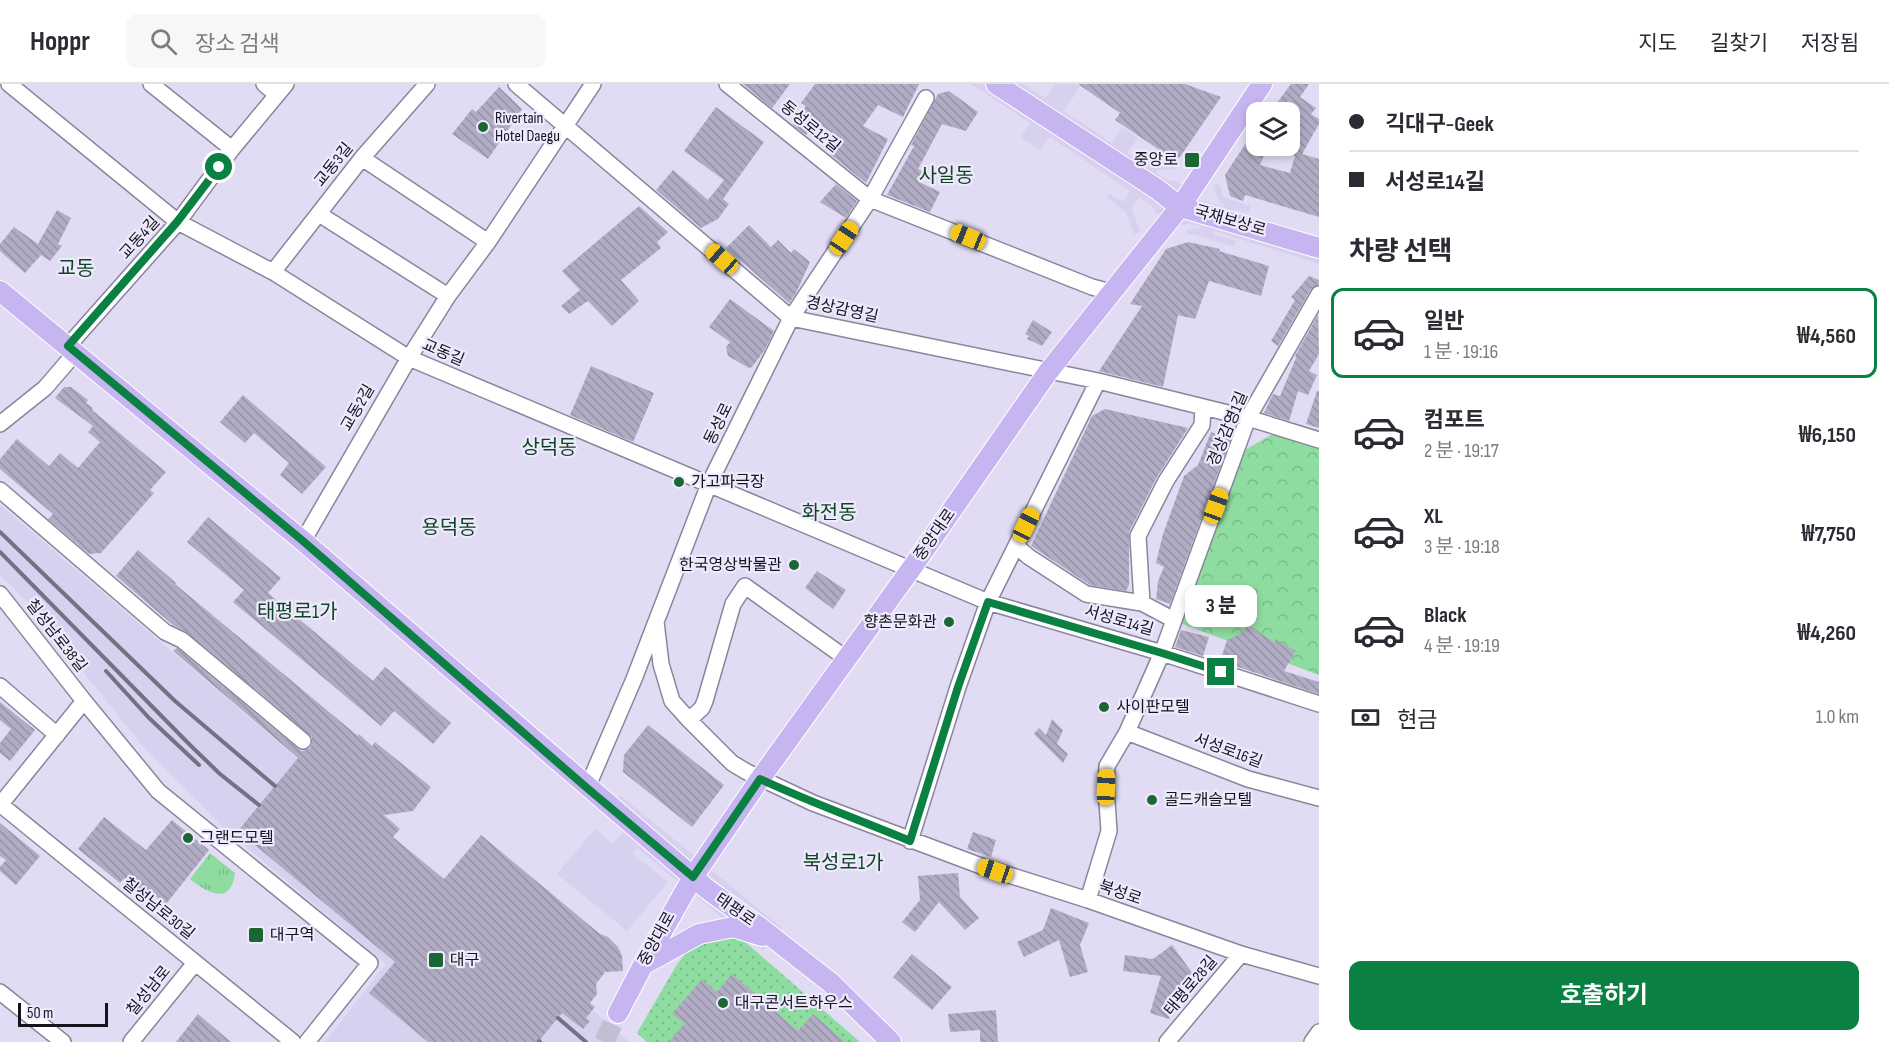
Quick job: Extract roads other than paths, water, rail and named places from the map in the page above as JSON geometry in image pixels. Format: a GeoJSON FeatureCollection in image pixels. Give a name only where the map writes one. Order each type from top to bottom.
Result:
{"type":"FeatureCollection","features":[{"type":"Feature","properties":{"kind":"main road","name":"국채보상로"},"geometry":{"type":"LineString","coordinates":[[996,84],[1157,189],[1180,207],[1319,248]]}},
{"type":"Feature","properties":{"kind":"main road","name":"중앙대로"},"geometry":{"type":"LineString","coordinates":[[618,1012],[693,877],[760,779],[911,569],[1048,372],[1180,207],[1262,84]]}},
{"type":"Feature","properties":{"kind":"main road","name":"태평로"},"geometry":{"type":"LineString","coordinates":[[0,291],[303,541],[707,889],[831,983],[891,1042]]}},
{"type":"Feature","properties":{"kind":"main road"},"geometry":{"type":"LineString","coordinates":[[643,965],[699,934],[733,927],[779,942]]}},
{"type":"Feature","properties":{"kind":"street","name":"교동길"},"geometry":{"type":"LineString","coordinates":[[9,84],[177,222],[273,272],[409,358],[911,569]]}},
{"type":"Feature","properties":{"kind":"street"},"geometry":{"type":"LineString","coordinates":[[151,84],[232,149]]}},
{"type":"Feature","properties":{"kind":"street","name":"교동4길"},"geometry":{"type":"LineString","coordinates":[[0,424],[45,387],[72,349],[177,222],[281,89],[264,84]]}},
{"type":"Feature","properties":{"kind":"street","name":"교동3길"},"geometry":{"type":"LineString","coordinates":[[273,272],[362,158],[427,84]]}},
{"type":"Feature","properties":{"kind":"street","name":"경상감영길"},"geometry":{"type":"LineString","coordinates":[[516,84],[791,318],[1098,381],[1248,418],[1319,440]]}},
{"type":"Feature","properties":{"kind":"street","name":"교동2길"},"geometry":{"type":"LineString","coordinates":[[303,541],[409,358],[448,296],[488,242],[593,84]]}},
{"type":"Feature","properties":{"kind":"street","name":"동성로12길"},"geometry":{"type":"LineString","coordinates":[[727,84],[870,199]]}},
{"type":"Feature","properties":{"kind":"street","name":"동성로"},"geometry":{"type":"LineString","coordinates":[[587,788],[634,680],[709,484],[791,318],[870,199],[926,98]]}},
{"type":"Feature","properties":{"kind":"street"},"geometry":{"type":"LineString","coordinates":[[362,158],[488,242]]}},
{"type":"Feature","properties":{"kind":"street"},"geometry":{"type":"LineString","coordinates":[[870,199],[1092,287],[1111,292]]}},
{"type":"Feature","properties":{"kind":"street"},"geometry":{"type":"LineString","coordinates":[[319,214],[448,296]]}},
{"type":"Feature","properties":{"kind":"street","name":"경상감영1길"},"geometry":{"type":"LineString","coordinates":[[1088,900],[1109,831],[1107,766],[1127,732],[1162,653],[1248,418],[1319,294]]}},
{"type":"Feature","properties":{"kind":"street"},"geometry":{"type":"LineString","coordinates":[[910,841],[958,687],[988,602],[1098,381]]}},
{"type":"Feature","properties":{"kind":"street"},"geometry":{"type":"LineString","coordinates":[[1142,603],[1138,536],[1166,481],[1202,425],[1203,407]]}},
{"type":"Feature","properties":{"kind":"street"},"geometry":{"type":"LineString","coordinates":[[0,490],[165,632],[182,640],[303,741]]}},
{"type":"Feature","properties":{"kind":"street"},"geometry":{"type":"LineString","coordinates":[[1016,546],[1086,594],[1142,603],[1174,620]]}},
{"type":"Feature","properties":{"kind":"street","name":"서성로14길"},"geometry":{"type":"LineString","coordinates":[[911,569],[988,602],[1162,653],[1319,704]]}},
{"type":"Feature","properties":{"kind":"street"},"geometry":{"type":"LineString","coordinates":[[689,720],[702,708],[705,701],[733,604],[745,586],[847,659]]}},
{"type":"Feature","properties":{"kind":"street","name":"칠성남로38길"},"geometry":{"type":"LineString","coordinates":[[0,594],[158,791],[370,963],[307,1042]]}},
{"type":"Feature","properties":{"kind":"street"},"geometry":{"type":"LineString","coordinates":[[656,622],[661,664],[672,700],[732,762],[760,779]]}},
{"type":"Feature","properties":{"kind":"street"},"geometry":{"type":"LineString","coordinates":[[0,686],[57,735]]}},
{"type":"Feature","properties":{"kind":"street"},"geometry":{"type":"LineString","coordinates":[[0,805],[84,701]]}},
{"type":"Feature","properties":{"kind":"street","name":"서성로16길"},"geometry":{"type":"LineString","coordinates":[[1127,732],[1248,779],[1319,798]]}},
{"type":"Feature","properties":{"kind":"street","name":"북성로"},"geometry":{"type":"LineString","coordinates":[[760,779],[813,803],[910,841],[1241,954],[1319,976]]}},
{"type":"Feature","properties":{"kind":"street","name":"칠성남로30길"},"geometry":{"type":"LineString","coordinates":[[0,805],[293,1042]]}},
{"type":"Feature","properties":{"kind":"street","name":"태평로28길"},"geometry":{"type":"LineString","coordinates":[[1167,1042],[1241,954]]}},
{"type":"Feature","properties":{"kind":"street","name":"칠성남로"},"geometry":{"type":"LineString","coordinates":[[131,1042],[195,963]]}},
{"type":"Feature","properties":{"kind":"street"},"geometry":{"type":"LineString","coordinates":[[0,992],[63,1042]]}},
{"type":"Feature","properties":{"kind":"street"},"geometry":{"type":"LineString","coordinates":[[1312,1042],[1319,1032]]}},
{"type":"Feature","properties":{"kind":"tunnel"},"geometry":{"type":"LineString","coordinates":[[604,1042],[618,1013]]}},
{"type":"Feature","properties":{"kind":"railway"},"geometry":{"type":"LineString","coordinates":[[0,532],[175,701],[275,786]]}},
{"type":"Feature","properties":{"kind":"railway"},"geometry":{"type":"LineString","coordinates":[[0,552],[190,745],[220,774],[259,805]]}},
{"type":"Feature","properties":{"kind":"railway"},"geometry":{"type":"LineString","coordinates":[[106,671],[149,718],[199,765]]}},
{"type":"Feature","properties":{"kind":"railway"},"geometry":{"type":"LineString","coordinates":[[558,1018],[586,1042]]}},
{"type":"Feature","properties":{"kind":"place","name":"Rivertain Hotel Daegu"},"geometry":{"type":"Point","coordinates":[483,127]}},
{"type":"Feature","properties":{"kind":"place","name":"중앙로"},"geometry":{"type":"Point","coordinates":[1192,160]}},
{"type":"Feature","properties":{"kind":"place","name":"가고파극장"},"geometry":{"type":"Point","coordinates":[679,482]}},
{"type":"Feature","properties":{"kind":"place","name":"한국영상박물관"},"geometry":{"type":"Point","coordinates":[794,565]}},
{"type":"Feature","properties":{"kind":"place","name":"향촌문화관"},"geometry":{"type":"Point","coordinates":[949,622]}},
{"type":"Feature","properties":{"kind":"place","name":"사이판모텔"},"geometry":{"type":"Point","coordinates":[1104,707]}},
{"type":"Feature","properties":{"kind":"place","name":"골드캐슬모텔"},"geometry":{"type":"Point","coordinates":[1152,800]}},
{"type":"Feature","properties":{"kind":"place","name":"그랜드모텔"},"geometry":{"type":"Point","coordinates":[188,838]}},
{"type":"Feature","properties":{"kind":"place","name":"대구역"},"geometry":{"type":"Point","coordinates":[256,935]}},
{"type":"Feature","properties":{"kind":"place","name":"대구"},"geometry":{"type":"Point","coordinates":[436,960]}},
{"type":"Feature","properties":{"kind":"place","name":"대구콘서트하우스"},"geometry":{"type":"Point","coordinates":[723,1003]}},
{"type":"Feature","properties":{"kind":"district","name":"사일동"},"geometry":{"type":"Point","coordinates":[946,176]}},
{"type":"Feature","properties":{"kind":"district","name":"교동"},"geometry":{"type":"Point","coordinates":[76,269]}},
{"type":"Feature","properties":{"kind":"district","name":"상덕동"},"geometry":{"type":"Point","coordinates":[549,448]}},
{"type":"Feature","properties":{"kind":"district","name":"화전동"},"geometry":{"type":"Point","coordinates":[829,513]}},
{"type":"Feature","properties":{"kind":"district","name":"용덕동"},"geometry":{"type":"Point","coordinates":[449,528]}},
{"type":"Feature","properties":{"kind":"district","name":"태평로1가"},"geometry":{"type":"Point","coordinates":[297,612]}},
{"type":"Feature","properties":{"kind":"district","name":"북성로1가"},"geometry":{"type":"Point","coordinates":[843,863]}}]}
